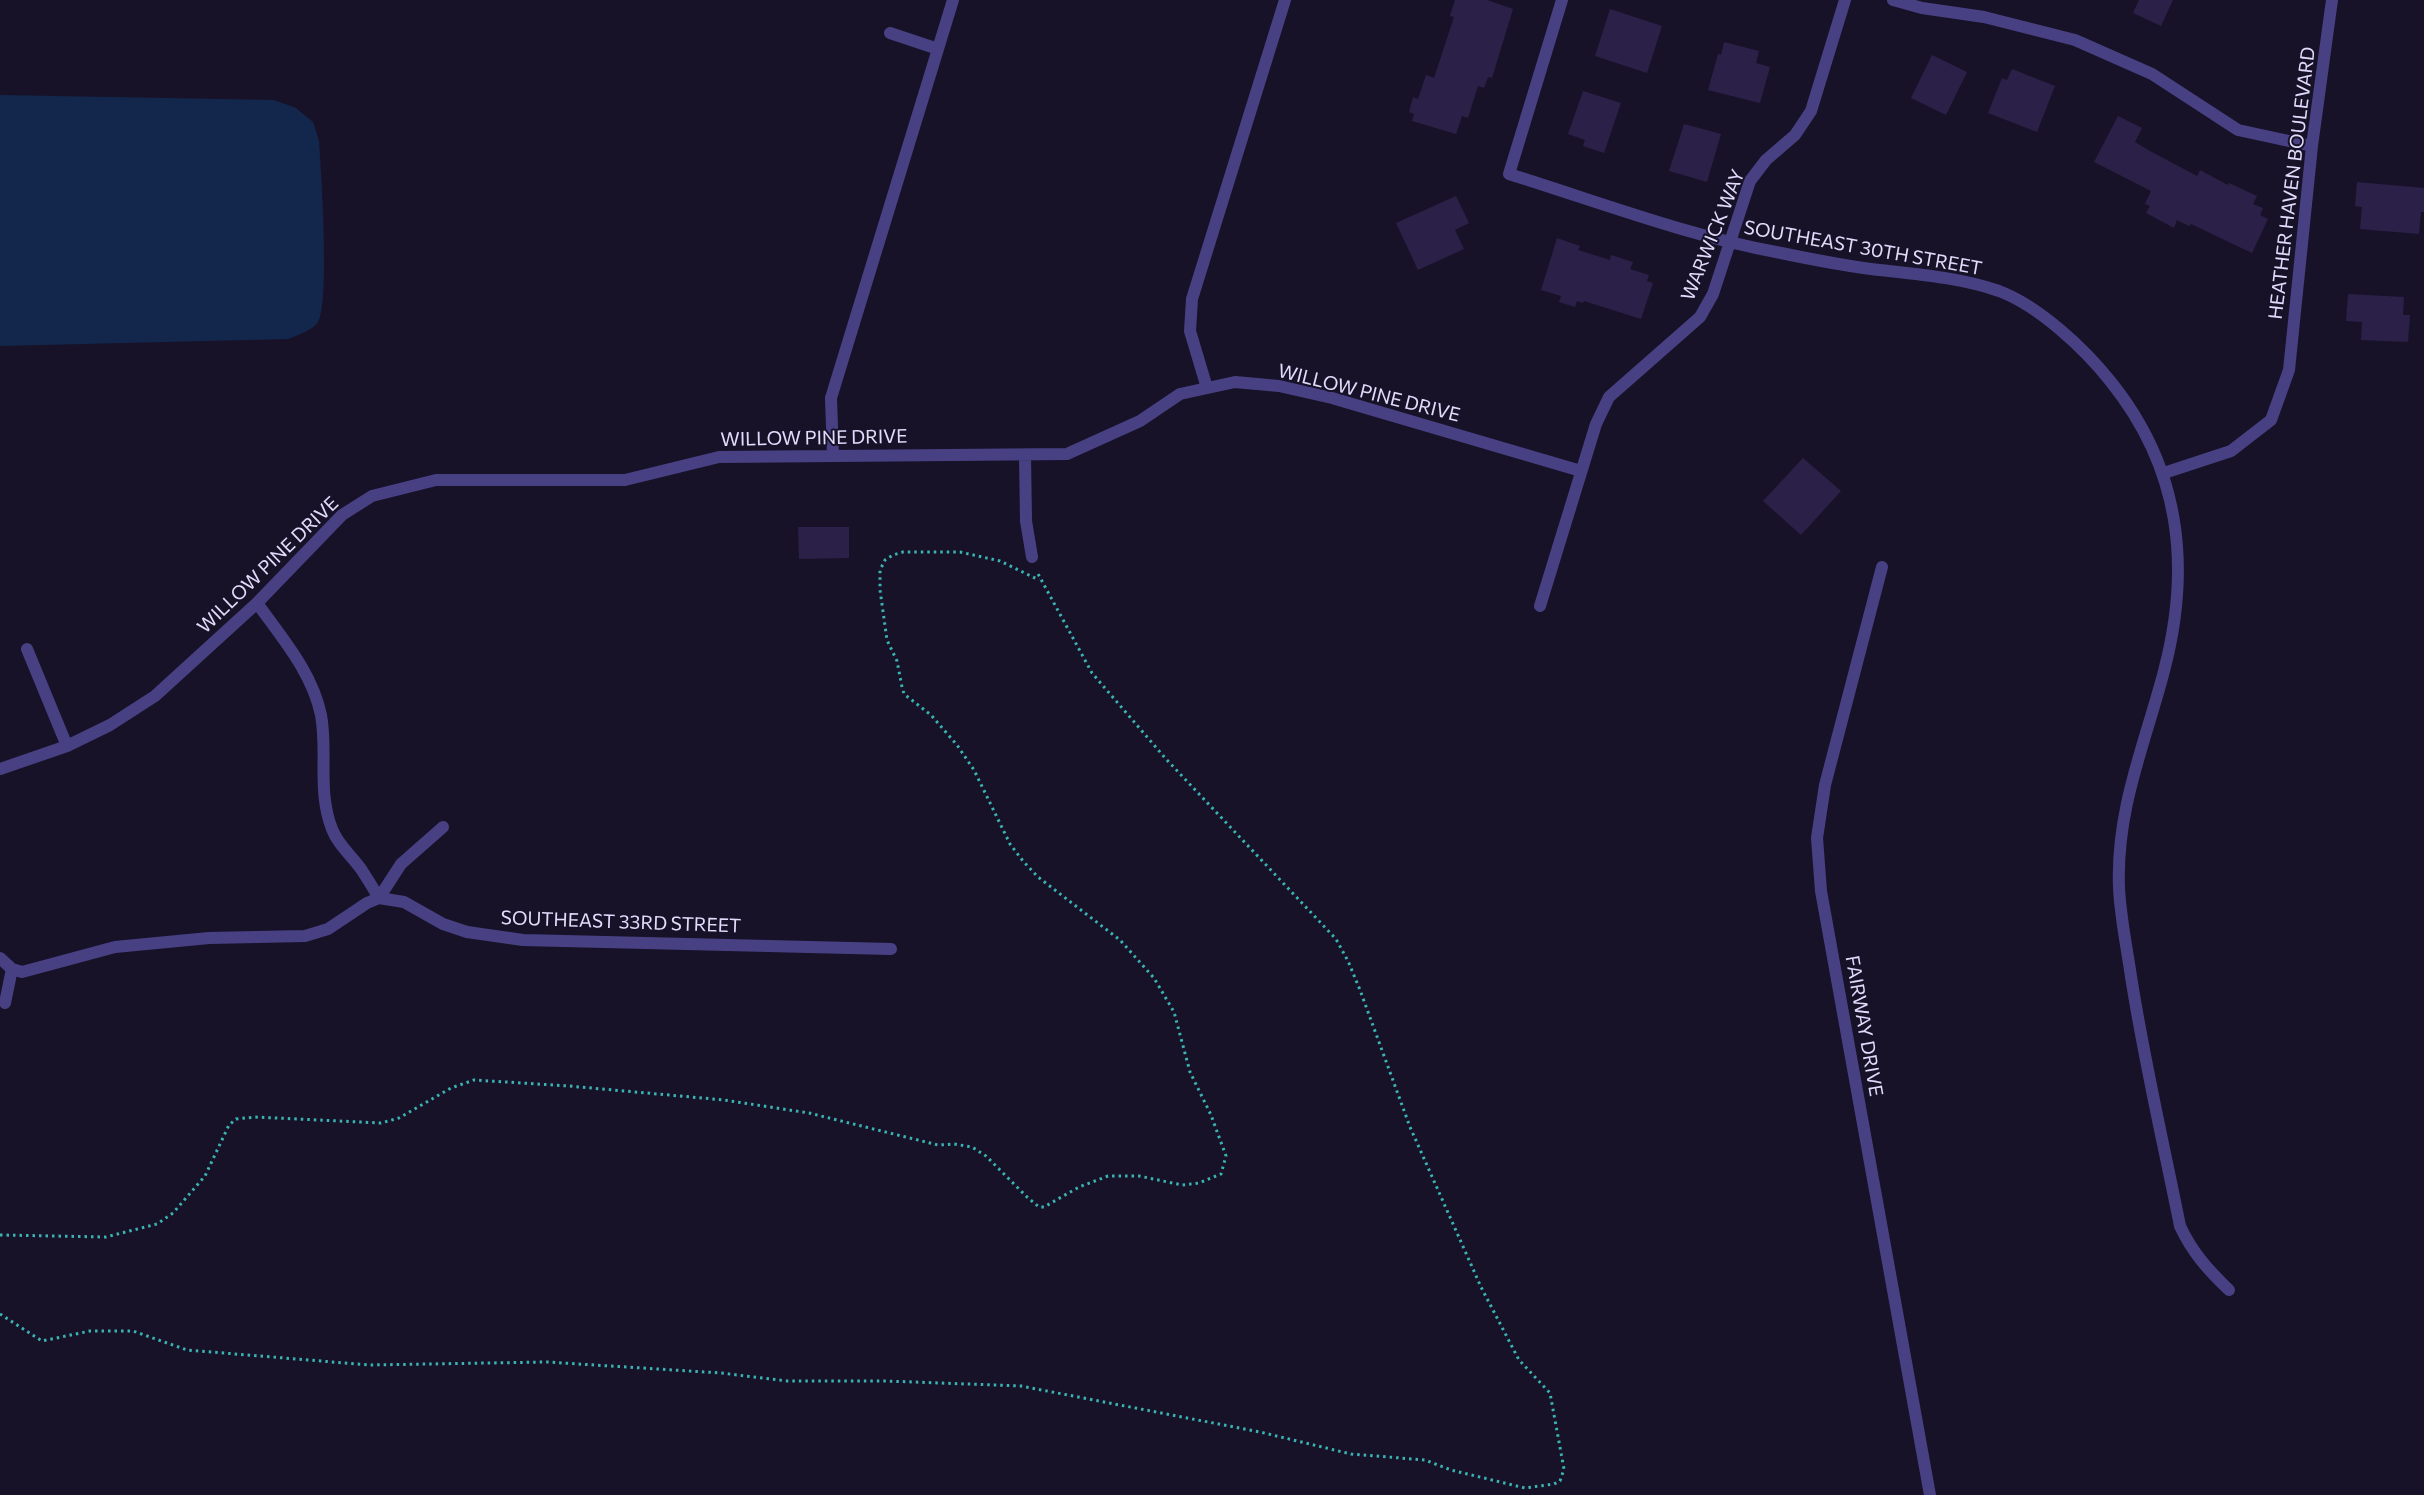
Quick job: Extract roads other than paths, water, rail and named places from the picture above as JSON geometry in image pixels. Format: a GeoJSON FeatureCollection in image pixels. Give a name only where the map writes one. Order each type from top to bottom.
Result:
{"type":"FeatureCollection","features":[{"type":"Feature","properties":{"kind":"street"},"geometry":{"type":"LineString","coordinates":[[833,456],[830,398],[953,0]]}},
{"type":"Feature","properties":{"kind":"street"},"geometry":{"type":"LineString","coordinates":[[1207,388],[1190,331],[1192,299],[1285,0]]}},
{"type":"Feature","properties":{"kind":"street","name":"SOUTHEAST 30TH STREET"},"geometry":{"type":"LineString","coordinates":[[1562,0],[1509,174],[1729,243],[1865,268],[1948,278],[2002,292],[2042,316],[2091,356],[2133,409],[2164,474],[2179,560],[2177,609],[2164,670],[2136,759],[2119,847],[2118,889],[2139,1026],[2180,1226],[2190,1247],[2204,1266],[2229,1290]]}},
{"type":"Feature","properties":{"kind":"street","name":"WARWICK WAY"},"geometry":{"type":"LineString","coordinates":[[1540,606],[1596,424],[1609,397],[1700,317],[1713,294],[1750,181],[1766,160],[1795,135],[1811,111],[1846,0]]}},
{"type":"Feature","properties":{"kind":"street"},"geometry":{"type":"LineString","coordinates":[[1893,0],[1922,8],[1984,17],[2075,40],[2152,74],[2238,130],[2312,146]]}},
{"type":"Feature","properties":{"kind":"street","name":"HEATHER HAVEN BOULEVARD"},"geometry":{"type":"LineString","coordinates":[[2164,474],[2231,451],[2272,420],[2289,370],[2312,146],[2332,0]]}},
{"type":"Feature","properties":{"kind":"street"},"geometry":{"type":"LineString","coordinates":[[890,33],[938,49]]}},
{"type":"Feature","properties":{"kind":"street","name":"WILLOW PINE DRIVE"},"geometry":{"type":"LineString","coordinates":[[0,769],[67,746],[110,725],[156,696],[257,603],[342,515],[372,496],[436,480],[624,480],[719,457],[1067,454],[1140,421],[1180,394],[1236,382],[1279,386],[1332,398],[1582,471]]}},
{"type":"Feature","properties":{"kind":"street"},"geometry":{"type":"LineString","coordinates":[[1025,455],[1026,521],[1032,558]]}},
{"type":"Feature","properties":{"kind":"street","name":"FAIRWAY DRIVE"},"geometry":{"type":"LineString","coordinates":[[1882,567],[1824,784],[1817,838],[1823,900],[1930,1495]]}},
{"type":"Feature","properties":{"kind":"street"},"geometry":{"type":"LineString","coordinates":[[257,603],[302,666],[314,692],[321,716],[322,786],[325,809],[332,830],[346,853],[360,868],[379,898]]}},
{"type":"Feature","properties":{"kind":"street"},"geometry":{"type":"LineString","coordinates":[[27,649],[67,746]]}},
{"type":"Feature","properties":{"kind":"street"},"geometry":{"type":"LineString","coordinates":[[0,958],[12,969],[22,972],[115,947],[158,942],[305,936],[328,929],[367,903],[379,898],[401,864],[443,827]]}},
{"type":"Feature","properties":{"kind":"street","name":"SOUTHEAST 33RD STREET"},"geometry":{"type":"LineString","coordinates":[[379,898],[404,902],[442,924],[467,932],[523,940],[891,948]]}},
{"type":"Feature","properties":{"kind":"street"},"geometry":{"type":"LineString","coordinates":[[5,1003],[12,969]]}},
{"type":"Feature","properties":{"kind":"water"},"geometry":{"type":"Polygon","coordinates":[[[0,95],[274,100],[296,108],[313,122],[319,141],[323,206],[324,290],[322,310],[318,322],[308,330],[288,339],[0,346],[0,95]]]}}]}
